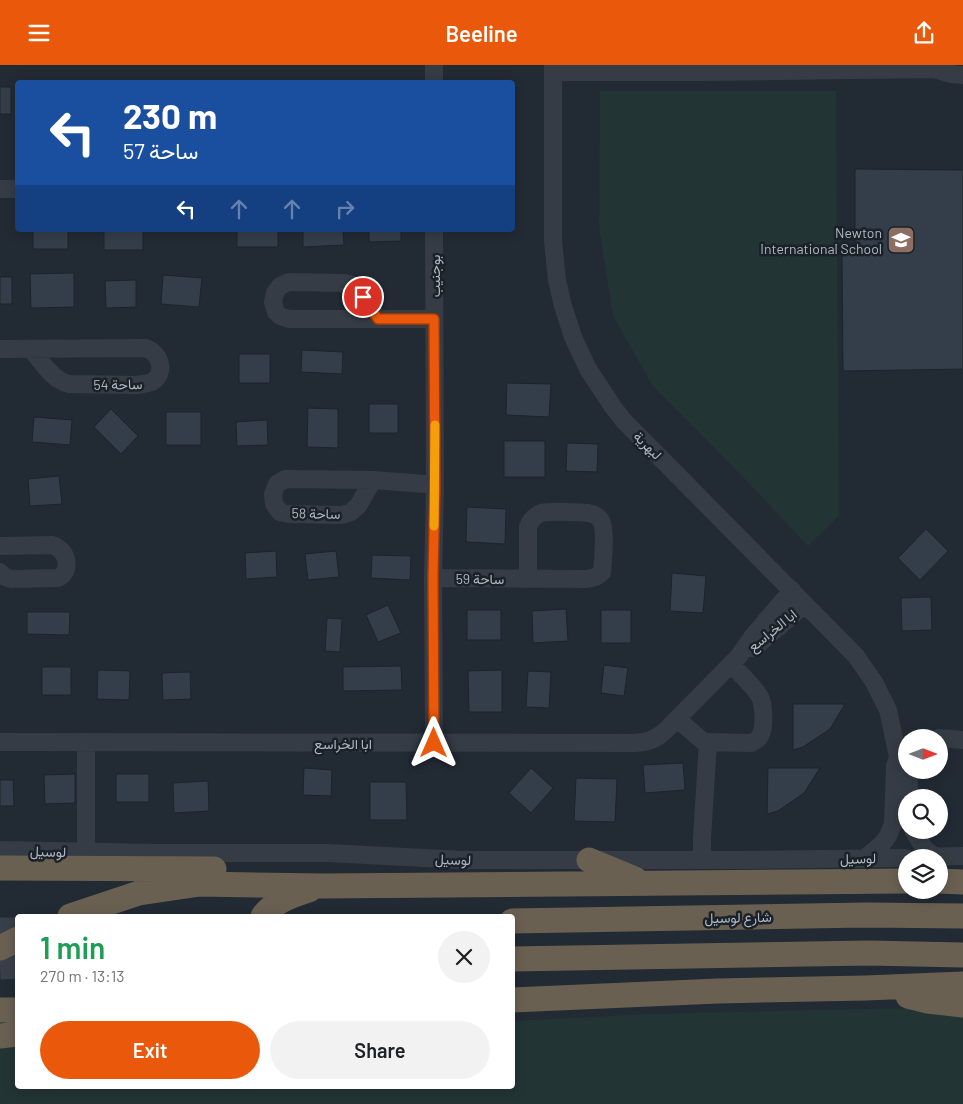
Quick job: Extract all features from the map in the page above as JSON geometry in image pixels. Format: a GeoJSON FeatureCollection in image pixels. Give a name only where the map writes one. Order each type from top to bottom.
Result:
{"type":"FeatureCollection","features":[{"type":"Feature","properties":{"kind":"highway"},"geometry":{"type":"LineString","coordinates":[[589,860],[644,883]]}},
{"type":"Feature","properties":{"kind":"highway"},"geometry":{"type":"LineString","coordinates":[[0,868],[349,871],[410,885]]}},
{"type":"Feature","properties":{"kind":"highway"},"geometry":{"type":"LineString","coordinates":[[76,914],[139,893],[200,884],[410,885],[898,881]]}},
{"type":"Feature","properties":{"kind":"highway"},"geometry":{"type":"LineString","coordinates":[[948,881],[963,881]]}},
{"type":"Feature","properties":{"kind":"highway"},"geometry":{"type":"LineString","coordinates":[[265,914],[274,905],[285,899],[323,885]]}},
{"type":"Feature","properties":{"kind":"highway","name":"شارع لوسيل"},"geometry":{"type":"LineString","coordinates":[[515,921],[866,915],[963,916]]}},
{"type":"Feature","properties":{"kind":"highway"},"geometry":{"type":"LineString","coordinates":[[0,947],[15,940]]}},
{"type":"Feature","properties":{"kind":"highway"},"geometry":{"type":"LineString","coordinates":[[515,959],[869,953],[963,955]]}},
{"type":"Feature","properties":{"kind":"highway"},"geometry":{"type":"LineString","coordinates":[[515,1000],[718,991],[963,984]]}},
{"type":"Feature","properties":{"kind":"highway"},"geometry":{"type":"LineString","coordinates":[[866,988],[928,1001],[963,1005]]}},
{"type":"Feature","properties":{"kind":"highway"},"geometry":{"type":"LineString","coordinates":[[0,1010],[15,1010]]}},
{"type":"Feature","properties":{"kind":"highway"},"geometry":{"type":"LineString","coordinates":[[0,1035],[15,1034]]}},
{"type":"Feature","properties":{"kind":"street"},"geometry":{"type":"LineString","coordinates":[[434,65],[434,80]]}},
{"type":"Feature","properties":{"kind":"street"},"geometry":{"type":"LineString","coordinates":[[553,69],[700,72],[940,67],[952,74],[963,75]]}},
{"type":"Feature","properties":{"kind":"street","name":"لبهرية"},"geometry":{"type":"LineString","coordinates":[[553,69],[553,241],[556,280],[563,307],[588,369],[624,421],[856,656],[874,682],[888,710],[898,741]]}},
{"type":"Feature","properties":{"kind":"street"},"geometry":{"type":"LineString","coordinates":[[0,189],[15,189]]}},
{"type":"Feature","properties":{"kind":"street","name":"بوجنيب"},"geometry":{"type":"LineString","coordinates":[[434,232],[434,743]]}},
{"type":"Feature","properties":{"kind":"street"},"geometry":{"type":"LineString","coordinates":[[378,319],[358,289],[344,283],[289,282],[280,286],[275,293],[273,302],[280,316],[289,319],[378,319],[434,319]]}},
{"type":"Feature","properties":{"kind":"street","name":"ساحة 54"},"geometry":{"type":"LineString","coordinates":[[0,349],[145,348],[158,356],[160,371],[155,380],[146,384],[62,383],[31,349]]}},
{"type":"Feature","properties":{"kind":"street","name":"ساحة 58"},"geometry":{"type":"LineString","coordinates":[[373,480],[358,506],[351,513],[342,515],[289,514],[280,512],[274,504],[272,494],[277,483],[285,479],[373,480],[425,483],[435,487]]}},
{"type":"Feature","properties":{"kind":"street","name":"ساحة 59"},"geometry":{"type":"LineString","coordinates":[[433,578],[528,579],[586,579],[596,577],[602,572],[604,528],[597,516],[589,513],[543,513],[535,516],[530,521],[528,527],[528,579]]}},
{"type":"Feature","properties":{"kind":"street"},"geometry":{"type":"LineString","coordinates":[[0,546],[52,545],[64,553],[66,564],[65,571],[58,578],[12,579],[0,573]]}},
{"type":"Feature","properties":{"kind":"street","name":"ابا الخراسع"},"geometry":{"type":"LineString","coordinates":[[0,741],[647,742],[659,737],[735,660],[792,590]]}},
{"type":"Feature","properties":{"kind":"street","name":"ابا الخراسع"},"geometry":{"type":"LineString","coordinates":[[735,660],[761,642],[805,604]]}},
{"type":"Feature","properties":{"kind":"street"},"geometry":{"type":"LineString","coordinates":[[677,719],[700,739],[708,742],[751,743],[759,738],[762,733],[760,697],[735,660]]}},
{"type":"Feature","properties":{"kind":"street"},"geometry":{"type":"LineString","coordinates":[[948,739],[963,740]]}},
{"type":"Feature","properties":{"kind":"street"},"geometry":{"type":"LineString","coordinates":[[86,742],[86,852]]}},
{"type":"Feature","properties":{"kind":"street"},"geometry":{"type":"LineString","coordinates":[[702,860],[708,742]]}},
{"type":"Feature","properties":{"kind":"street"},"geometry":{"type":"LineString","coordinates":[[948,750],[963,749]]}},
{"type":"Feature","properties":{"kind":"street","name":"لبهرية"},"geometry":{"type":"LineString","coordinates":[[865,858],[882,844],[893,823],[895,766],[898,760]]}},
{"type":"Feature","properties":{"kind":"street","name":"لوسيل"},"geometry":{"type":"LineString","coordinates":[[0,850],[328,853],[463,860],[898,858]]}},
{"type":"Feature","properties":{"kind":"street"},"geometry":{"type":"LineString","coordinates":[[948,857],[963,856]]}},
{"type":"Feature","properties":{"kind":"shaded area"},"geometry":{"type":"Polygon","coordinates":[[[600,91],[836,91],[839,516],[808,546],[652,385],[613,316],[599,227],[600,91]]]}},
{"type":"Feature","properties":{"kind":"shaded area"},"geometry":{"type":"Polygon","coordinates":[[[963,1006],[963,1104],[0,1104],[0,1048],[15,1047],[15,1089],[515,1089],[515,1021],[647,1014],[963,1006]]]}},
{"type":"Feature","properties":{"kind":"building"},"geometry":{"type":"Polygon","coordinates":[[[0,87],[11,87],[11,114],[0,114],[0,87]]]}},
{"type":"Feature","properties":{"kind":"building","name":"Newton International School"},"geometry":{"type":"Polygon","coordinates":[[[855,169],[963,170],[963,369],[843,371],[842,254],[855,254],[855,169]]]}},
{"type":"Feature","properties":{"kind":"building"},"geometry":{"type":"Polygon","coordinates":[[[33,232],[68,232],[68,249],[33,249],[33,232]]]}},
{"type":"Feature","properties":{"kind":"building"},"geometry":{"type":"Polygon","coordinates":[[[104,232],[143,232],[143,250],[104,250],[104,232]]]}},
{"type":"Feature","properties":{"kind":"building"},"geometry":{"type":"Polygon","coordinates":[[[237,232],[278,232],[278,247],[237,247],[237,232]]]}},
{"type":"Feature","properties":{"kind":"building"},"geometry":{"type":"Polygon","coordinates":[[[303,232],[343,232],[344,245],[303,247],[303,232]]]}},
{"type":"Feature","properties":{"kind":"building"},"geometry":{"type":"Polygon","coordinates":[[[369,232],[401,232],[401,241],[369,242],[369,232]]]}},
{"type":"Feature","properties":{"kind":"building"},"geometry":{"type":"Polygon","coordinates":[[[74,273],[74,307],[31,308],[30,274],[74,273]]]}},
{"type":"Feature","properties":{"kind":"building"},"geometry":{"type":"Polygon","coordinates":[[[163,275],[202,278],[199,307],[161,304],[163,275]]]}},
{"type":"Feature","properties":{"kind":"building"},"geometry":{"type":"Polygon","coordinates":[[[0,277],[12,277],[12,304],[0,304],[0,277]]]}},
{"type":"Feature","properties":{"kind":"building"},"geometry":{"type":"Polygon","coordinates":[[[136,280],[136,307],[106,308],[105,281],[136,280]]]}},
{"type":"Feature","properties":{"kind":"building"},"geometry":{"type":"Polygon","coordinates":[[[302,350],[343,352],[342,374],[301,372],[302,350]]]}},
{"type":"Feature","properties":{"kind":"building"},"geometry":{"type":"Polygon","coordinates":[[[239,354],[270,354],[270,383],[239,383],[239,354]]]}},
{"type":"Feature","properties":{"kind":"building"},"geometry":{"type":"Polygon","coordinates":[[[507,383],[551,384],[549,417],[506,415],[507,383]]]}},
{"type":"Feature","properties":{"kind":"building"},"geometry":{"type":"Polygon","coordinates":[[[369,404],[398,404],[398,433],[369,433],[369,404]]]}},
{"type":"Feature","properties":{"kind":"building"},"geometry":{"type":"Polygon","coordinates":[[[308,408],[338,409],[338,448],[307,447],[308,408]]]}},
{"type":"Feature","properties":{"kind":"building"},"geometry":{"type":"Polygon","coordinates":[[[111,409],[138,436],[121,454],[94,427],[111,409]]]}},
{"type":"Feature","properties":{"kind":"building"},"geometry":{"type":"Polygon","coordinates":[[[166,412],[201,412],[201,445],[166,445],[166,412]]]}},
{"type":"Feature","properties":{"kind":"building"},"geometry":{"type":"Polygon","coordinates":[[[34,417],[72,420],[70,445],[32,442],[34,417]]]}},
{"type":"Feature","properties":{"kind":"building"},"geometry":{"type":"Polygon","coordinates":[[[267,420],[268,445],[237,446],[236,422],[267,420]]]}},
{"type":"Feature","properties":{"kind":"building"},"geometry":{"type":"Polygon","coordinates":[[[504,441],[545,441],[545,477],[504,477],[504,441]]]}},
{"type":"Feature","properties":{"kind":"building"},"geometry":{"type":"Polygon","coordinates":[[[567,443],[598,444],[597,472],[566,471],[567,443]]]}},
{"type":"Feature","properties":{"kind":"building"},"geometry":{"type":"Polygon","coordinates":[[[59,476],[62,504],[30,506],[28,479],[59,476]]]}},
{"type":"Feature","properties":{"kind":"building"},"geometry":{"type":"Polygon","coordinates":[[[467,507],[506,509],[505,544],[466,542],[467,507]]]}},
{"type":"Feature","properties":{"kind":"building"},"geometry":{"type":"Polygon","coordinates":[[[926,529],[948,551],[920,580],[898,558],[926,529]]]}},
{"type":"Feature","properties":{"kind":"building"},"geometry":{"type":"Polygon","coordinates":[[[276,551],[277,577],[246,579],[245,553],[276,551]]]}},
{"type":"Feature","properties":{"kind":"building"},"geometry":{"type":"Polygon","coordinates":[[[336,551],[339,577],[308,580],[305,554],[336,551]]]}},
{"type":"Feature","properties":{"kind":"building"},"geometry":{"type":"Polygon","coordinates":[[[372,555],[411,556],[410,580],[371,578],[372,555]]]}},
{"type":"Feature","properties":{"kind":"building"},"geometry":{"type":"Polygon","coordinates":[[[672,573],[706,576],[703,613],[670,611],[672,573]]]}},
{"type":"Feature","properties":{"kind":"building"},"geometry":{"type":"Polygon","coordinates":[[[931,597],[932,630],[902,631],[901,598],[931,597]]]}},
{"type":"Feature","properties":{"kind":"building"},"geometry":{"type":"Polygon","coordinates":[[[388,605],[401,633],[378,642],[366,615],[388,605]]]}},
{"type":"Feature","properties":{"kind":"building"},"geometry":{"type":"Polygon","coordinates":[[[566,609],[568,641],[533,643],[532,611],[566,609]]]}},
{"type":"Feature","properties":{"kind":"building"},"geometry":{"type":"Polygon","coordinates":[[[467,610],[501,610],[501,640],[467,640],[467,610]]]}},
{"type":"Feature","properties":{"kind":"building"},"geometry":{"type":"Polygon","coordinates":[[[601,610],[631,610],[631,643],[601,643],[601,610]]]}},
{"type":"Feature","properties":{"kind":"building"},"geometry":{"type":"Polygon","coordinates":[[[27,612],[70,612],[69,635],[27,634],[27,612]]]}},
{"type":"Feature","properties":{"kind":"building"},"geometry":{"type":"Polygon","coordinates":[[[327,618],[342,619],[340,652],[325,651],[327,618]]]}},
{"type":"Feature","properties":{"kind":"building"},"geometry":{"type":"Polygon","coordinates":[[[604,665],[628,668],[624,696],[601,693],[604,665]]]}},
{"type":"Feature","properties":{"kind":"building"},"geometry":{"type":"Polygon","coordinates":[[[401,666],[402,690],[343,691],[343,667],[401,666]]]}},
{"type":"Feature","properties":{"kind":"building"},"geometry":{"type":"Polygon","coordinates":[[[42,667],[71,667],[71,695],[42,695],[42,667]]]}},
{"type":"Feature","properties":{"kind":"building"},"geometry":{"type":"Polygon","coordinates":[[[98,670],[130,671],[129,700],[97,699],[98,670]]]}},
{"type":"Feature","properties":{"kind":"building"},"geometry":{"type":"Polygon","coordinates":[[[502,670],[502,712],[469,712],[468,671],[502,670]]]}},
{"type":"Feature","properties":{"kind":"building"},"geometry":{"type":"Polygon","coordinates":[[[528,671],[551,672],[549,708],[526,707],[528,671]]]}},
{"type":"Feature","properties":{"kind":"building"},"geometry":{"type":"Polygon","coordinates":[[[190,672],[191,699],[163,700],[162,673],[190,672]]]}},
{"type":"Feature","properties":{"kind":"building"},"geometry":{"type":"Polygon","coordinates":[[[793,704],[845,704],[830,729],[803,747],[793,750],[793,704]]]}},
{"type":"Feature","properties":{"kind":"building"},"geometry":{"type":"Polygon","coordinates":[[[683,763],[685,790],[645,793],[643,765],[683,763]]]}},
{"type":"Feature","properties":{"kind":"building"},"geometry":{"type":"Polygon","coordinates":[[[304,768],[332,770],[331,796],[303,795],[304,768]]]}},
{"type":"Feature","properties":{"kind":"building"},"geometry":{"type":"Polygon","coordinates":[[[531,768],[553,788],[531,813],[509,793],[531,768]]]}},
{"type":"Feature","properties":{"kind":"building"},"geometry":{"type":"Polygon","coordinates":[[[768,768],[820,768],[804,793],[778,811],[767,814],[768,768]]]}},
{"type":"Feature","properties":{"kind":"building"},"geometry":{"type":"Polygon","coordinates":[[[75,774],[75,803],[45,804],[44,775],[75,774]]]}},
{"type":"Feature","properties":{"kind":"building"},"geometry":{"type":"Polygon","coordinates":[[[116,774],[149,774],[149,802],[116,802],[116,774]]]}},
{"type":"Feature","properties":{"kind":"building"},"geometry":{"type":"Polygon","coordinates":[[[576,778],[617,779],[615,822],[574,821],[576,778]]]}},
{"type":"Feature","properties":{"kind":"building"},"geometry":{"type":"Polygon","coordinates":[[[0,780],[13,780],[14,806],[0,806],[0,780]]]}},
{"type":"Feature","properties":{"kind":"building"},"geometry":{"type":"Polygon","coordinates":[[[208,781],[209,811],[174,813],[173,783],[208,781]]]}},
{"type":"Feature","properties":{"kind":"building"},"geometry":{"type":"Polygon","coordinates":[[[370,782],[406,782],[407,820],[370,820],[370,782]]]}},
{"type":"Feature","properties":{"kind":"tunnel"},"geometry":{"type":"LineString","coordinates":[[0,930],[15,930]]}},
{"type":"Feature","properties":{"kind":"tunnel"},"geometry":{"type":"LineString","coordinates":[[0,967],[15,966]]}},
{"type":"Feature","properties":{"kind":"slow traffic"},"geometry":{"type":"LineString","coordinates":[[434,526],[435,425]]}},
{"type":"Feature","properties":{"kind":"place","name":"Newton International School"},"geometry":{"type":"Point","coordinates":[901,240]}},
{"type":"Feature","properties":{"kind":"route"},"geometry":{"type":"LineString","coordinates":[[363,297],[378,319],[434,319],[434,743]]}}]}
